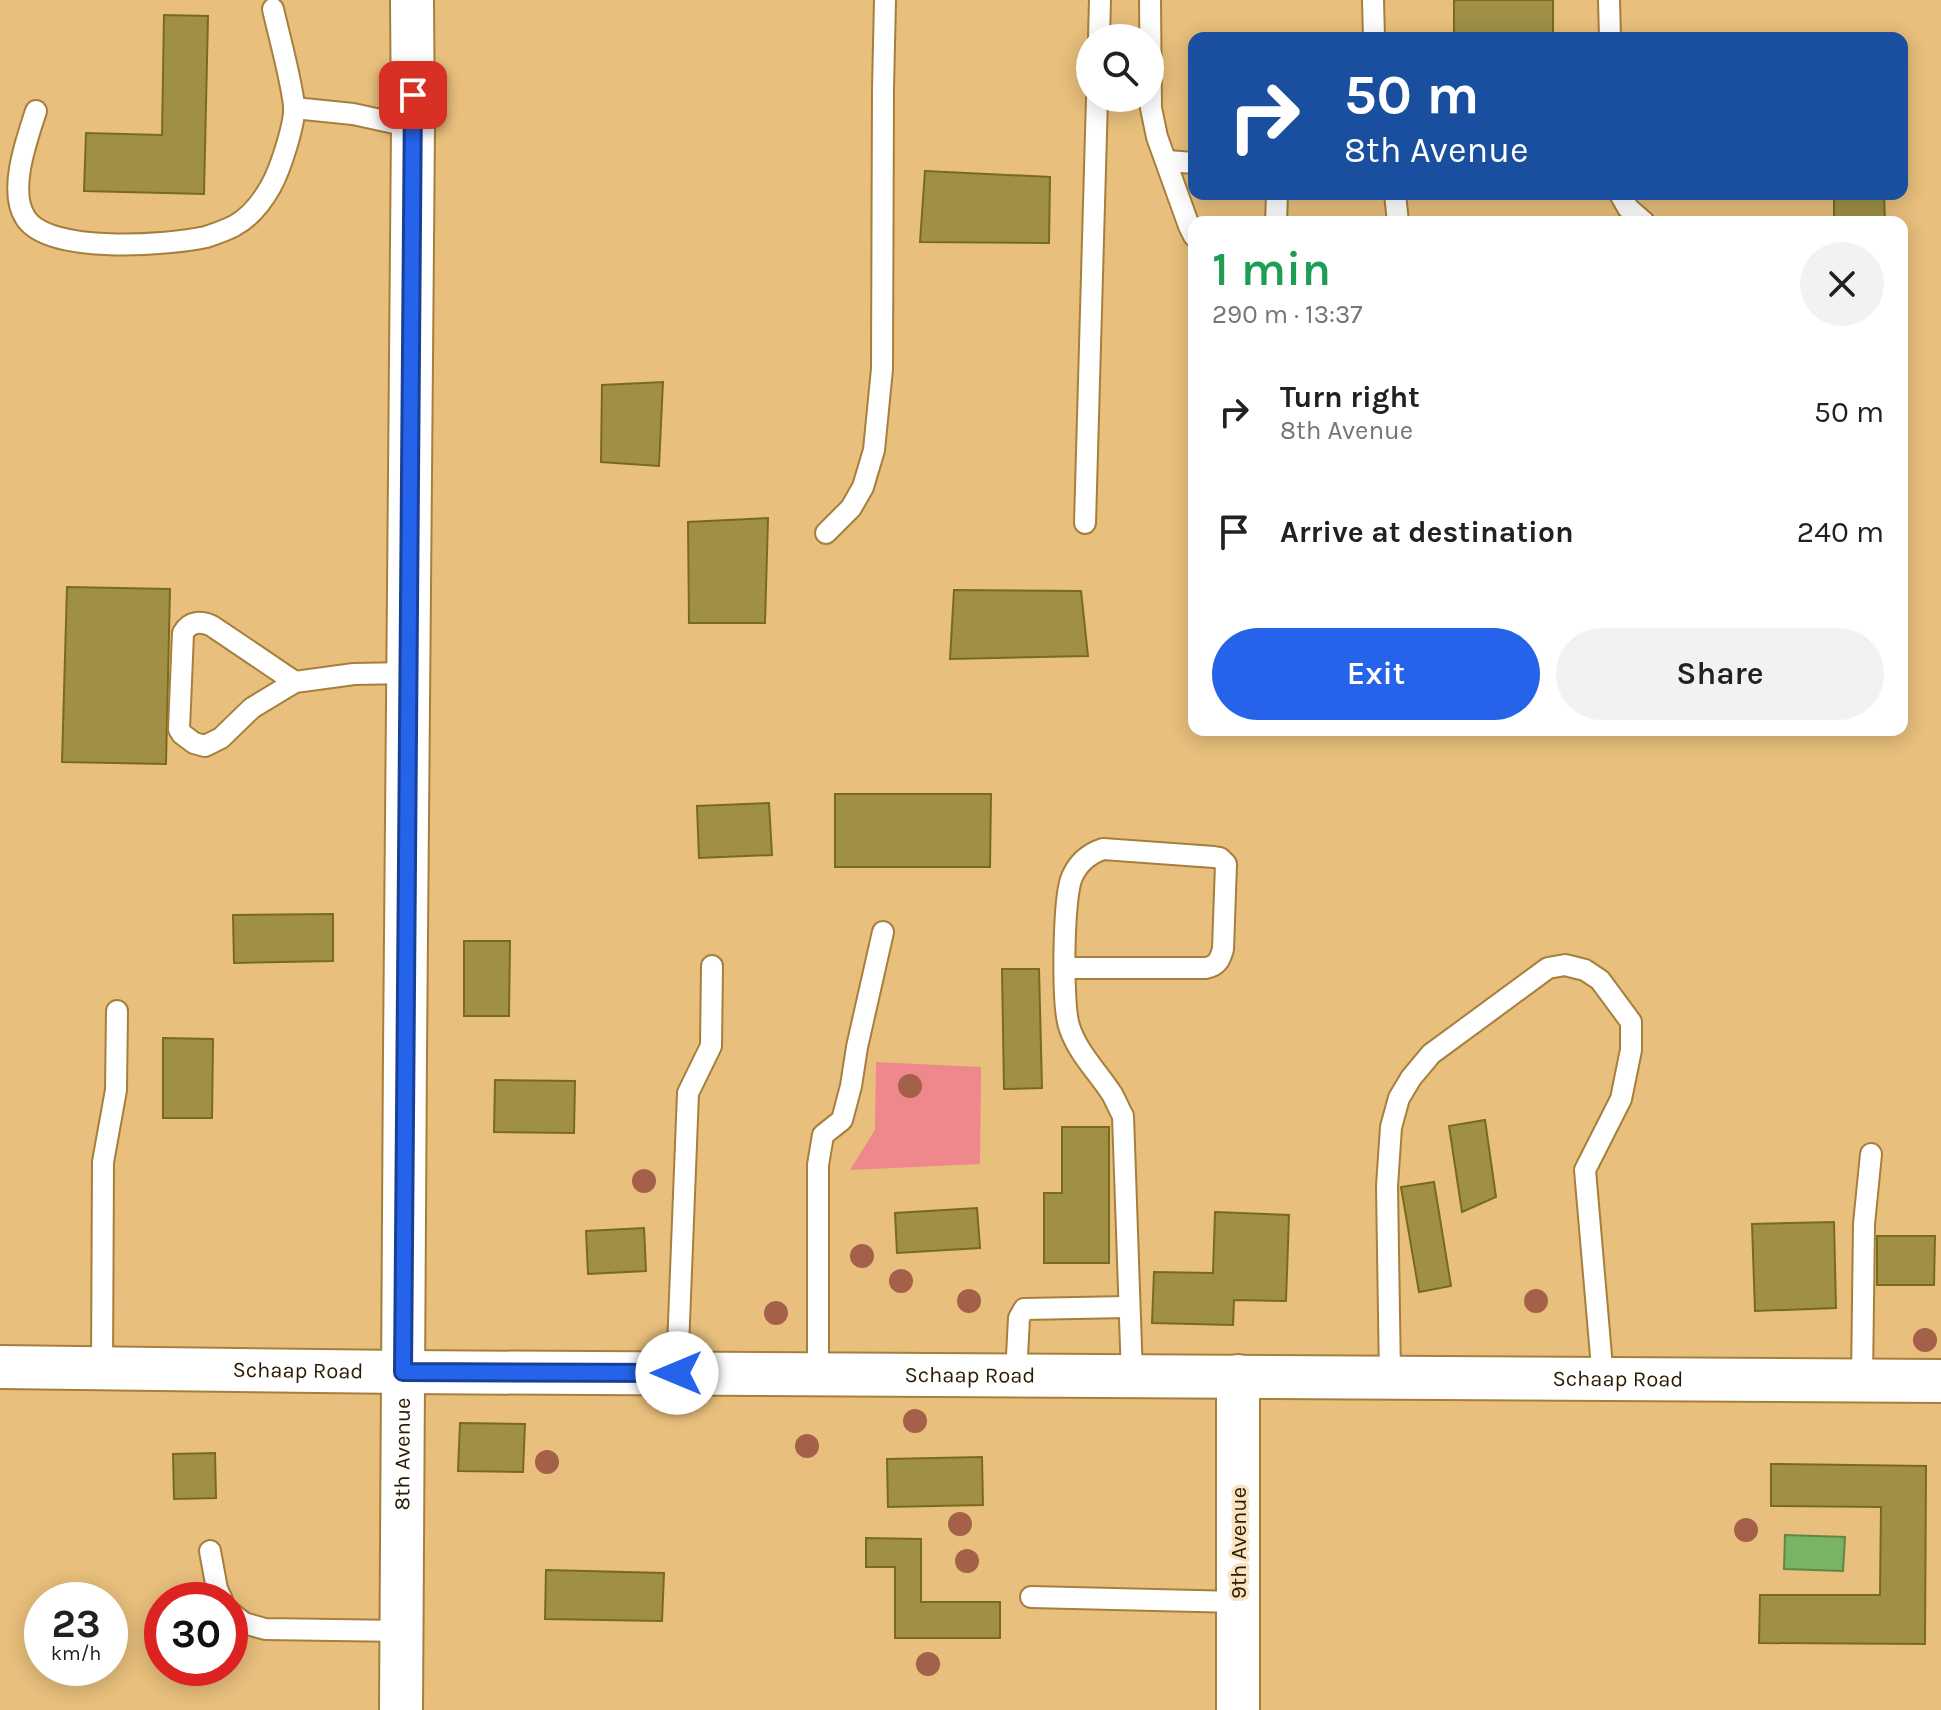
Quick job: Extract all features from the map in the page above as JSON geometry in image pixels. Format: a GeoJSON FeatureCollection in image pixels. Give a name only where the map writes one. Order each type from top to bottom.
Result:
{"type":"FeatureCollection","features":[{"type":"Feature","properties":{"kind":"street","name":"8th Avenue"},"geometry":{"type":"LineString","coordinates":[[401,1710],[412,0]]}},
{"type":"Feature","properties":{"kind":"street","name":"Schaap Road"},"geometry":{"type":"LineString","coordinates":[[0,1367],[1941,1381]]}},
{"type":"Feature","properties":{"kind":"street","name":"9th Avenue"},"geometry":{"type":"LineString","coordinates":[[1238,1376],[1238,1710]]}},
{"type":"Feature","properties":{"kind":"lane"},"geometry":{"type":"LineString","coordinates":[[826,533],[851,508],[863,487],[874,450],[882,369],[885,0]]}},
{"type":"Feature","properties":{"kind":"lane"},"geometry":{"type":"LineString","coordinates":[[1099,24],[1100,0]]}},
{"type":"Feature","properties":{"kind":"lane"},"geometry":{"type":"LineString","coordinates":[[1150,0],[1151,108],[1157,137],[1188,223]]}},
{"type":"Feature","properties":{"kind":"lane"},"geometry":{"type":"LineString","coordinates":[[1373,0],[1374,32]]}},
{"type":"Feature","properties":{"kind":"lane"},"geometry":{"type":"LineString","coordinates":[[1609,0],[1610,32]]}},
{"type":"Feature","properties":{"kind":"lane"},"geometry":{"type":"LineString","coordinates":[[36,111],[23,152],[18,182],[25,220],[38,229],[54,237],[77,242],[113,245],[189,240],[210,236],[236,225],[252,214],[271,187],[294,108],[273,9]]}},
{"type":"Feature","properties":{"kind":"lane"},"geometry":{"type":"LineString","coordinates":[[294,108],[353,114],[413,127]]}},
{"type":"Feature","properties":{"kind":"lane"},"geometry":{"type":"LineString","coordinates":[[1085,523],[1097,112]]}},
{"type":"Feature","properties":{"kind":"lane"},"geometry":{"type":"LineString","coordinates":[[1167,161],[1188,163]]}},
{"type":"Feature","properties":{"kind":"lane"},"geometry":{"type":"LineString","coordinates":[[1623,200],[1637,216]]}},
{"type":"Feature","properties":{"kind":"lane"},"geometry":{"type":"LineString","coordinates":[[295,682],[212,626],[199,622],[192,624],[183,633],[179,729],[194,743],[205,746],[221,738],[252,708],[295,682],[354,674],[408,673]]}},
{"type":"Feature","properties":{"kind":"lane"},"geometry":{"type":"LineString","coordinates":[[1065,968],[1206,968],[1214,965],[1223,949],[1225,862],[1214,857],[1103,849],[1091,853],[1073,875],[1066,902],[1065,968],[1065,994],[1068,1024],[1076,1045],[1112,1095],[1123,1116],[1132,1376]]}},
{"type":"Feature","properties":{"kind":"lane"},"geometry":{"type":"LineString","coordinates":[[818,1374],[818,1165],[823,1135],[842,1120],[883,932]]}},
{"type":"Feature","properties":{"kind":"lane"},"geometry":{"type":"LineString","coordinates":[[1390,1377],[1387,1186],[1391,1127],[1399,1098],[1431,1054],[1548,968],[1565,965],[1585,970],[1600,980],[1631,1022],[1631,1050],[1621,1099],[1585,1170],[1603,1379]]}},
{"type":"Feature","properties":{"kind":"lane"},"geometry":{"type":"LineString","coordinates":[[677,1373],[688,1093],[711,1046],[712,966]]}},
{"type":"Feature","properties":{"kind":"lane"},"geometry":{"type":"LineString","coordinates":[[102,1368],[103,1162],[116,1090],[117,1011]]}},
{"type":"Feature","properties":{"kind":"lane"},"geometry":{"type":"LineString","coordinates":[[1862,1380],[1864,1224],[1871,1154]]}},
{"type":"Feature","properties":{"kind":"lane"},"geometry":{"type":"LineString","coordinates":[[1016,1375],[1019,1318],[1024,1309],[1128,1307]]}},
{"type":"Feature","properties":{"kind":"lane"},"geometry":{"type":"LineString","coordinates":[[210,1551],[216,1582]]}},
{"type":"Feature","properties":{"kind":"lane"},"geometry":{"type":"LineString","coordinates":[[1031,1597],[1238,1602]]}},
{"type":"Feature","properties":{"kind":"lane"},"geometry":{"type":"LineString","coordinates":[[248,1624],[265,1629],[402,1631]]}},
{"type":"Feature","properties":{"kind":"shaded area"},"geometry":{"type":"Polygon","coordinates":[[[876,1062],[981,1067],[980,1164],[850,1170],[875,1130],[876,1062]]]}},
{"type":"Feature","properties":{"kind":"shaded area"},"geometry":{"type":"Polygon","coordinates":[[[1785,1535],[1845,1537],[1843,1571],[1784,1569],[1785,1535]]]}},
{"type":"Feature","properties":{"kind":"building"},"geometry":{"type":"Polygon","coordinates":[[[1454,0],[1553,0],[1553,32],[1454,32],[1454,0]]]}},
{"type":"Feature","properties":{"kind":"building"},"geometry":{"type":"Polygon","coordinates":[[[164,15],[208,16],[204,194],[84,191],[86,133],[162,135],[164,15]]]}},
{"type":"Feature","properties":{"kind":"building"},"geometry":{"type":"Polygon","coordinates":[[[925,171],[1050,177],[1049,243],[920,242],[925,171]]]}},
{"type":"Feature","properties":{"kind":"building"},"geometry":{"type":"Polygon","coordinates":[[[1834,200],[1884,200],[1885,216],[1834,216],[1834,200]]]}},
{"type":"Feature","properties":{"kind":"building"},"geometry":{"type":"Polygon","coordinates":[[[663,382],[659,466],[601,462],[602,385],[663,382]]]}},
{"type":"Feature","properties":{"kind":"building"},"geometry":{"type":"Polygon","coordinates":[[[768,518],[765,623],[689,623],[688,522],[768,518]]]}},
{"type":"Feature","properties":{"kind":"building"},"geometry":{"type":"Polygon","coordinates":[[[67,587],[170,589],[166,764],[62,762],[67,587]]]}},
{"type":"Feature","properties":{"kind":"building"},"geometry":{"type":"Polygon","coordinates":[[[954,590],[1081,591],[1088,656],[950,659],[954,590]]]}},
{"type":"Feature","properties":{"kind":"building"},"geometry":{"type":"Polygon","coordinates":[[[835,794],[991,794],[990,867],[835,867],[835,794]]]}},
{"type":"Feature","properties":{"kind":"building"},"geometry":{"type":"Polygon","coordinates":[[[769,803],[772,855],[699,858],[697,806],[769,803]]]}},
{"type":"Feature","properties":{"kind":"building"},"geometry":{"type":"Polygon","coordinates":[[[333,914],[333,961],[234,963],[233,915],[333,914]]]}},
{"type":"Feature","properties":{"kind":"building"},"geometry":{"type":"Polygon","coordinates":[[[464,941],[510,941],[509,1016],[464,1016],[464,941]]]}},
{"type":"Feature","properties":{"kind":"building"},"geometry":{"type":"Polygon","coordinates":[[[1002,969],[1039,969],[1042,1088],[1004,1089],[1002,969]]]}},
{"type":"Feature","properties":{"kind":"building"},"geometry":{"type":"Polygon","coordinates":[[[163,1038],[213,1039],[212,1118],[163,1118],[163,1038]]]}},
{"type":"Feature","properties":{"kind":"building"},"geometry":{"type":"Polygon","coordinates":[[[495,1080],[575,1081],[574,1133],[494,1132],[495,1080]]]}},
{"type":"Feature","properties":{"kind":"building"},"geometry":{"type":"Polygon","coordinates":[[[1485,1120],[1496,1197],[1462,1212],[1449,1126],[1485,1120]]]}},
{"type":"Feature","properties":{"kind":"building"},"geometry":{"type":"Polygon","coordinates":[[[1062,1127],[1109,1127],[1109,1263],[1044,1263],[1044,1193],[1062,1193],[1062,1127]]]}},
{"type":"Feature","properties":{"kind":"building"},"geometry":{"type":"Polygon","coordinates":[[[1434,1182],[1451,1286],[1419,1292],[1401,1187],[1434,1182]]]}},
{"type":"Feature","properties":{"kind":"building"},"geometry":{"type":"Polygon","coordinates":[[[977,1208],[980,1248],[897,1253],[895,1213],[977,1208]]]}},
{"type":"Feature","properties":{"kind":"building"},"geometry":{"type":"Polygon","coordinates":[[[1215,1212],[1289,1215],[1286,1301],[1234,1300],[1233,1325],[1152,1323],[1154,1272],[1213,1273],[1215,1212]]]}},
{"type":"Feature","properties":{"kind":"building"},"geometry":{"type":"Polygon","coordinates":[[[1834,1222],[1836,1308],[1755,1311],[1752,1224],[1834,1222]]]}},
{"type":"Feature","properties":{"kind":"building"},"geometry":{"type":"Polygon","coordinates":[[[644,1228],[646,1271],[588,1274],[586,1231],[644,1228]]]}},
{"type":"Feature","properties":{"kind":"building"},"geometry":{"type":"Polygon","coordinates":[[[1877,1236],[1935,1236],[1934,1285],[1877,1285],[1877,1236]]]}},
{"type":"Feature","properties":{"kind":"building"},"geometry":{"type":"Polygon","coordinates":[[[460,1423],[525,1424],[523,1472],[458,1471],[460,1423]]]}},
{"type":"Feature","properties":{"kind":"building"},"geometry":{"type":"Polygon","coordinates":[[[215,1453],[216,1498],[174,1499],[173,1454],[215,1453]]]}},
{"type":"Feature","properties":{"kind":"building"},"geometry":{"type":"Polygon","coordinates":[[[982,1457],[983,1505],[888,1507],[887,1459],[982,1457]]]}},
{"type":"Feature","properties":{"kind":"building"},"geometry":{"type":"Polygon","coordinates":[[[1771,1464],[1926,1466],[1925,1644],[1759,1643],[1760,1595],[1880,1595],[1881,1507],[1771,1506],[1771,1464]]]}},
{"type":"Feature","properties":{"kind":"building"},"geometry":{"type":"Polygon","coordinates":[[[866,1538],[921,1539],[921,1602],[1000,1602],[1000,1638],[895,1638],[895,1567],[866,1567],[866,1538]]]}},
{"type":"Feature","properties":{"kind":"building"},"geometry":{"type":"Polygon","coordinates":[[[546,1570],[664,1573],[662,1621],[545,1619],[546,1570]]]}},
{"type":"Feature","properties":{"kind":"route"},"geometry":{"type":"LineString","coordinates":[[413,95],[403,1372],[677,1373]]}}]}
